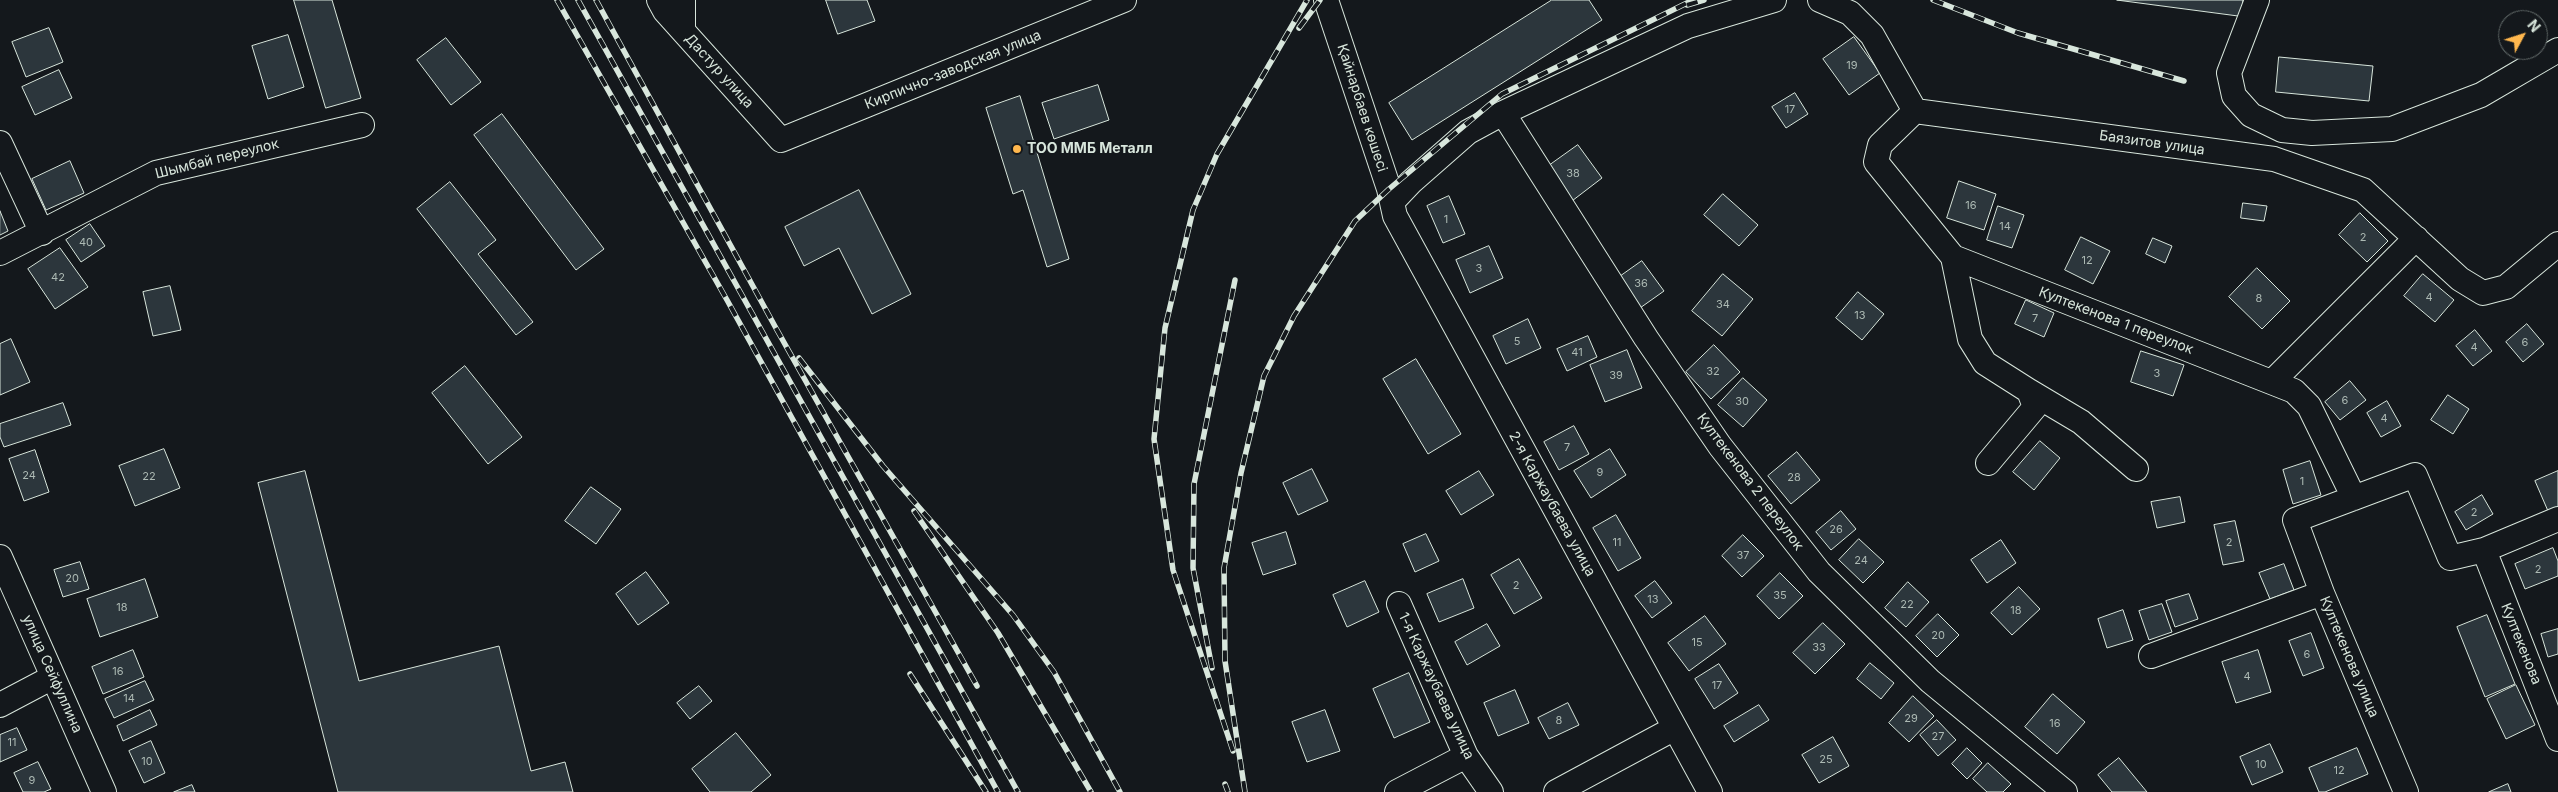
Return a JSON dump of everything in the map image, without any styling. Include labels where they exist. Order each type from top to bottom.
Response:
[{"type":"street","name":"Дастур улица","points":[[659,0],[665,11],[781,140]]},
{"type":"street","points":[[683,0],[683,31]]},
{"type":"street","name":"Кирпично-заводская улица","points":[[781,140],[1124,0]]},
{"type":"street","name":"Қайнарбаев көшесі","points":[[1326,0],[1394,209]]},
{"type":"street","points":[[1394,209],[1411,182],[1468,132],[1503,113],[1688,26],[1774,0]]},
{"type":"street","points":[[1820,0],[1850,13],[1872,35],[1915,111]]},
{"type":"street","points":[[2257,0],[2229,73],[2234,96],[2251,115],[2282,130],[2312,133],[2392,129],[2481,95],[2558,50]]},
{"type":"street","name":"Култекенова 1 переулок","points":[[1915,111],[1880,145],[1876,162],[1952,256],[2273,381],[2294,391],[2309,406],[2354,498]]},
{"type":"street","name":"Баязитов улица","points":[[1915,111],[2274,159],[2363,190],[2460,279],[2483,293],[2506,287],[2558,244]]},
{"type":"street","name":"Култекенова 2 переулок","points":[[1503,113],[1646,338],[1715,438],[1819,572],[1930,681],[2065,792]]},
{"type":"street","name":"Шымбай переулок","points":[[0,253],[156,173],[362,125]]},
{"type":"street","points":[[0,143],[42,233]]},
{"type":"street","name":"2-я Каржаубаева улица","points":[[1394,209],[1710,792]]},
{"type":"street","points":[[2273,381],[2416,238]]},
{"type":"street","points":[[1952,256],[1970,339],[1985,363],[2029,392],[2081,422],[2136,469]]},
{"type":"street","points":[[1988,463],[2035,407],[2029,392]]},
{"type":"street","points":[[2354,498],[2415,475],[2450,558],[2484,550],[2558,519]]},
{"type":"street","name":"Култекенова улица","points":[[2354,498],[2295,520],[2322,593],[2406,792]]},
{"type":"street","name":"Култекенова","points":[[2484,550],[2558,739]]},
{"type":"street","name":"улица Сейфуллина","points":[[0,557],[104,792]]},
{"type":"street","points":[[2151,656],[2322,593]]},
{"type":"street","name":"1-я Каржаубаева улица","points":[[1399,604],[1466,756],[1488,791]]},
{"type":"street","points":[[0,705],[53,677]]},
{"type":"street","points":[[1556,792],[1674,728]]},
{"type":"street","points":[[1397,792],[1466,756]]},
{"type":"building","points":[[294,0],[332,0],[361,98],[326,108]]},
{"type":"building","points":[[826,0],[867,0],[875,21],[838,34]]},
{"type":"building","points":[[1552,0],[1589,0],[1602,20],[1412,140],[1389,103]]},
{"type":"building","points":[[2117,0],[2243,0],[2241,16]]},
{"type":"building","points":[[49,28],[63,62],[26,77],[12,42]]},
{"type":"building","points":[[288,35],[304,87],[268,99],[252,46]]},
{"type":"building","points":[[1854,37],[1880,73],[1849,95],[1823,59]]},
{"type":"building","points":[[446,38],[481,82],[451,105],[417,60]]},
{"type":"building","points":[[2279,57],[2373,66],[2369,101],[2276,92]]},
{"type":"building","points":[[59,70],[72,98],[35,115],[22,87]]},
{"type":"building","points":[[1098,85],[1109,120],[1054,139],[1042,103]]},
{"type":"building","points":[[1795,93],[1808,114],[1786,128],[1772,107]]},
{"type":"building","name":"ТОО ММБ Металл","points":[[1020,96],[1069,259],[1047,267],[1023,190],[1013,194],[986,108]]},
{"type":"building","points":[[502,114],[604,249],[576,270],[474,135]]},
{"type":"building","points":[[1578,145],[1602,178],[1568,204],[1543,170]]},
{"type":"building","points":[[70,161],[84,193],[46,210],[32,179]]},
{"type":"building","points":[[1959,181],[1996,194],[1984,230],[1947,218]]},
{"type":"building","points":[[450,182],[496,240],[478,254],[533,322],[516,335],[417,209]]},
{"type":"building","points":[[859,190],[911,294],[872,314],[839,248],[804,266],[785,227]]},
{"type":"building","points":[[1723,194],[1758,225],[1739,246],[1704,215]]},
{"type":"building","points":[[1449,196],[1465,234],[1443,243],[1427,206]]},
{"type":"building","points":[[2243,203],[2267,206],[2264,221],[2241,218]]},
{"type":"building","points":[[1998,206],[2024,215],[2012,248],[1987,240]]},
{"type":"building","points":[[0,211],[8,231],[0,235]]},
{"type":"building","points":[[2360,213],[2388,241],[2367,262],[2339,235]]},
{"type":"building","points":[[90,224],[105,246],[81,262],[66,240]]},
{"type":"building","points":[[2081,237],[2110,251],[2093,284],[2065,270]]},
{"type":"building","points":[[2153,238],[2172,246],[2165,263],[2146,254]]},
{"type":"building","points":[[1489,246],[1503,278],[1470,293],[1456,260]]},
{"type":"building","points":[[60,248],[88,287],[55,309],[28,269]]},
{"type":"building","points":[[1642,261],[1664,291],[1640,308],[1618,278]]},
{"type":"building","points":[[2257,268],[2290,301],[2262,329],[2229,297]]},
{"type":"building","points":[[1723,274],[1753,299],[1722,336],[1692,311]]},
{"type":"building","points":[[2423,274],[2454,300],[2435,322],[2404,296]]},
{"type":"building","points":[[170,286],[181,330],[153,336],[143,292]]},
{"type":"building","points":[[1858,292],[1884,314],[1862,340],[1836,318]]},
{"type":"building","points":[[2026,300],[2054,313],[2044,337],[2015,324]]},
{"type":"building","points":[[1528,319],[1541,348],[1506,364],[1493,336]]},
{"type":"building","points":[[2527,324],[2544,344],[2523,362],[2506,342]]},
{"type":"building","points":[[2475,330],[2492,351],[2473,366],[2456,346]]},
{"type":"building","points":[[1588,336],[1597,357],[1567,371],[1557,349]]},
{"type":"building","points":[[11,339],[30,382],[0,395],[0,344]]},
{"type":"building","points":[[1714,345],[1740,372],[1711,399],[1686,372]]},
{"type":"building","points":[[1627,350],[1642,388],[1605,402],[1590,365]]},
{"type":"building","points":[[2141,351],[2184,365],[2173,396],[2131,382]]},
{"type":"building","points":[[1416,359],[1461,434],[1428,454],[1383,379]]},
{"type":"building","points":[[465,366],[522,437],[488,464],[432,393]]},
{"type":"building","points":[[1743,378],[1767,400],[1743,427],[1718,405]]},
{"type":"building","points":[[2350,381],[2366,400],[2340,420],[2325,402]]},
{"type":"building","points":[[2448,395],[2469,409],[2453,434],[2431,420]]},
{"type":"building","points":[[2387,401],[2401,426],[2381,437],[2367,413]]},
{"type":"building","points":[[63,403],[71,425],[4,447],[0,437],[0,424]]},
{"type":"building","points":[[1574,426],[1589,454],[1559,470],[1544,442]]},
{"type":"building","points":[[2040,441],[2060,458],[2034,490],[2013,472]]},
{"type":"building","points":[[164,449],[180,488],[135,506],[119,466]]},
{"type":"building","points":[[1610,449],[1626,475],[1591,498],[1574,471]]},
{"type":"building","points":[[35,450],[49,492],[24,501],[9,459]]},
{"type":"building","points":[[1797,452],[1820,480],[1791,504],[1768,476]]},
{"type":"building","points":[[2310,461],[2321,495],[2293,504],[2283,470]]},
{"type":"building","points":[[1312,469],[1328,501],[1298,515],[1283,483]]},
{"type":"building","points":[[305,471],[359,681],[499,646],[531,771],[565,762],[573,792],[338,792],[258,483]]},
{"type":"building","points":[[1479,471],[1494,495],[1461,515],[1446,491]]},
{"type":"building","points":[[2558,471],[2558,507],[2548,511],[2535,481]]},
{"type":"building","points":[[591,487],[621,509],[596,544],[565,521]]},
{"type":"building","points":[[2482,495],[2493,514],[2466,530],[2455,512]]},
{"type":"building","points":[[2180,497],[2185,522],[2157,528],[2151,502]]},
{"type":"building","points":[[1841,511],[1856,529],[1831,550],[1816,532]]},
{"type":"building","points":[[1616,515],[1641,558],[1618,571],[1593,528]]},
{"type":"building","points":[[2235,521],[2244,561],[2223,565],[2214,525]]},
{"type":"building","points":[[1286,532],[1296,564],[1263,575],[1252,543]]},
{"type":"building","points":[[1426,534],[1439,561],[1415,572],[1403,544]]},
{"type":"building","points":[[1743,535],[1764,556],[1742,577],[1722,556]]},
{"type":"building","points":[[1859,539],[1884,562],[1863,583],[1839,560]]},
{"type":"building","points":[[2001,540],[2016,563],[1987,583],[1971,560]]},
{"type":"building","points":[[2553,548],[2558,561],[2558,576],[2525,589],[2515,564]]},
{"type":"building","points":[[1519,559],[1542,598],[1514,614],[1491,575]]},
{"type":"building","points":[[80,562],[89,589],[63,597],[54,570]]},
{"type":"building","points":[[2284,564],[2294,590],[2270,599],[2259,573]]},
{"type":"building","points":[[646,572],[669,603],[638,625],[616,594]]},
{"type":"building","points":[[1780,573],[1803,596],[1779,619],[1757,596]]},
{"type":"building","points":[[145,579],[158,617],[100,637],[87,599]]},
{"type":"building","points":[[1463,579],[1474,608],[1439,622],[1427,594]]},
{"type":"building","points":[[1365,581],[1379,612],[1347,627],[1333,595]]},
{"type":"building","points":[[1655,581],[1672,603],[1652,618],[1635,596]]},
{"type":"building","points":[[1908,582],[1929,602],[1906,627],[1885,608]]},
{"type":"building","points":[[2019,587],[2040,609],[2012,635],[1991,613]]},
{"type":"building","points":[[2189,594],[2198,619],[2175,627],[2166,601]]},
{"type":"building","points":[[2162,604],[2172,632],[2149,640],[2139,611]]},
{"type":"building","points":[[2123,610],[2133,640],[2107,648],[2098,619]]},
{"type":"building","points":[[1938,614],[1959,635],[1937,657],[1916,636]]},
{"type":"building","points":[[2487,615],[2515,684],[2485,697],[2457,627]]},
{"type":"building","points":[[1705,616],[1726,644],[1689,671],[1668,643]]},
{"type":"building","points":[[1823,623],[1845,644],[1815,674],[1793,653]]},
{"type":"building","points":[[1487,624],[1500,646],[1467,665],[1455,642]]},
{"type":"building","points":[[2558,629],[2558,654],[2548,657],[2541,634]]},
{"type":"building","points":[[2311,633],[2324,668],[2303,676],[2289,641]]},
{"type":"building","points":[[133,650],[144,677],[103,694],[92,667]]},
{"type":"building","points":[[2258,650],[2271,692],[2236,703],[2222,662]]},
{"type":"building","points":[[1870,663],[1894,683],[1881,699],[1857,679]]},
{"type":"building","points":[[1719,664],[1738,693],[1714,709],[1695,679]]},
{"type":"building","points":[[1409,673],[1430,722],[1394,738],[1373,689]]},
{"type":"building","points":[[145,681],[154,700],[114,718],[105,699]]},
{"type":"building","points":[[2516,685],[2535,725],[2506,739],[2487,699]]},
{"type":"building","points":[[699,686],[712,701],[690,719],[677,703]]},
{"type":"building","points":[[1515,690],[1529,723],[1498,736],[1484,703]]},
{"type":"building","points":[[2053,694],[2085,722],[2057,754],[2025,727]]},
{"type":"building","points":[[1913,696],[1934,716],[1909,742],[1889,723]]},
{"type":"building","points":[[1568,703],[1579,725],[1549,739],[1538,718]]},
{"type":"building","points":[[1759,705],[1769,720],[1734,742],[1724,726]]},
{"type":"building","points":[[150,710],[157,725],[123,741],[117,726]]},
{"type":"building","points":[[1325,710],[1340,751],[1307,762],[1292,722]]},
{"type":"building","points":[[1937,720],[1956,740],[1938,756],[1920,735]]},
{"type":"building","points":[[17,728],[27,750],[0,762],[0,735]]},
{"type":"building","points":[[736,733],[771,775],[751,792],[710,792],[692,769]]},
{"type":"building","points":[[1833,737],[1849,766],[1819,783],[1802,755]]},
{"type":"building","points":[[151,741],[165,773],[144,783],[129,751]]},
{"type":"building","points":[[2270,744],[2283,772],[2252,785],[2240,757]]},
{"type":"building","points":[[1967,748],[1982,763],[1967,779],[1952,764]]},
{"type":"building","points":[[2357,748],[2368,774],[2325,792],[2319,792],[2309,768]]},
{"type":"building","points":[[2119,758],[2147,792],[2112,792],[2098,775]]},
{"type":"building","points":[[38,762],[51,789],[44,792],[23,792],[14,773]]},
{"type":"building","points":[[1988,763],[2011,784],[2003,792],[1987,792],[1973,779]]},
{"type":"building","points":[[2508,784],[2511,792],[2489,792]]},
{"type":"building","points":[[192,785],[195,792],[174,792]]},
{"type":"railway","points":[[557,0],[727,300],[998,792]]},
{"type":"railway","points":[[578,0],[1018,792]]},
{"type":"railway","points":[[596,0],[777,330],[977,686]]},
{"type":"railway","points":[[1233,751],[1173,570],[1154,439],[1165,328],[1193,210],[1217,154],[1307,0]]},
{"type":"railway","points":[[1299,28],[1320,0]]},
{"type":"railway","points":[[1245,792],[1225,661],[1224,568],[1241,473],[1264,376],[1294,316],[1355,221],[1389,189],[1502,94],[1693,0]]},
{"type":"railway","points":[[1687,5],[1704,0]]},
{"type":"railway","points":[[1933,0],[2018,33],[2184,81]]},
{"type":"railway","points":[[1212,668],[1193,568],[1194,484],[1235,280]]},
{"type":"railway","points":[[799,358],[883,466],[1013,615],[1054,672],[1120,792]]},
{"type":"railway","points":[[914,511],[998,633],[1091,792]]},
{"type":"railway","points":[[910,674],[986,792]]},
{"type":"railway","points":[[1225,784],[1228,792]]},
{"type":"place","name":"ТОО ММБ Металл","points":[[1017,149]]}]
